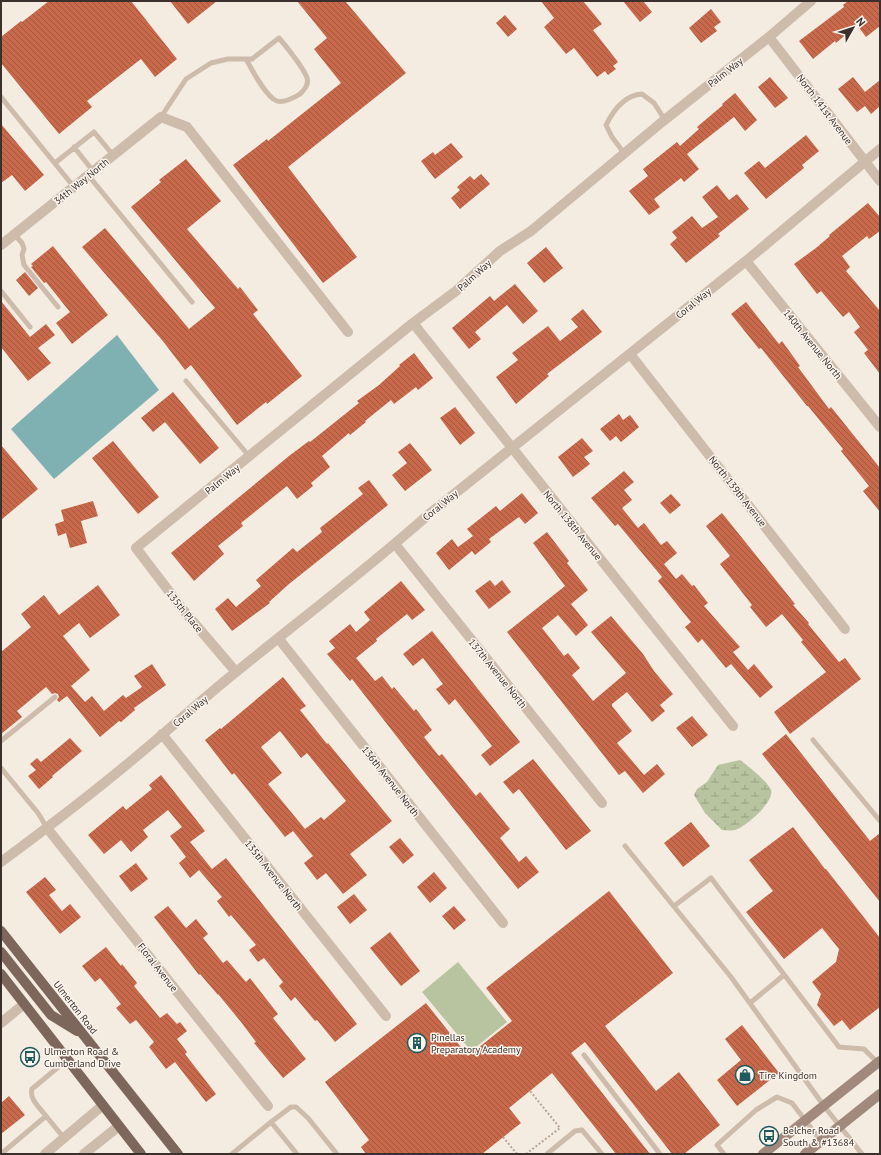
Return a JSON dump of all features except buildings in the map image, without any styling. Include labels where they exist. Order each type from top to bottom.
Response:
[{"type":"main road","name":"Ulmerton Road","points":[[1,931],[178,1154]]},
{"type":"main road","points":[[1,952],[51,1015],[84,1036]]},
{"type":"main road","points":[[1,974],[141,1154]]},
{"type":"main road","points":[[763,1154],[879,1062]]},
{"type":"main road","points":[[805,1154],[880,1094]]},
{"type":"street","name":"Palm Way","points":[[136,548],[413,323],[456,291],[500,251],[531,231],[811,1]]},
{"type":"street","name":"North 141st Avenue","points":[[769,37],[880,181]]},
{"type":"street","name":"34th Way North","points":[[1,245],[161,116]]},
{"type":"street","points":[[161,116],[187,128],[348,332]]},
{"type":"street","name":"Coral Way","points":[[1,862],[47,828],[138,755],[236,672],[279,639],[428,515],[630,354],[880,149]]},
{"type":"street","name":"140th Avenue North","points":[[746,260],[880,427]]},
{"type":"street","name":"North 138th Avenue","points":[[413,323],[733,726]]},
{"type":"street","name":"North 139th Avenue","points":[[630,354],[845,629]]},
{"type":"street","name":"137th Avenue North","points":[[395,544],[602,803]]},
{"type":"street","name":"135th Place","points":[[136,548],[184,611],[236,672]]},
{"type":"street","name":"136th Avenue North","points":[[279,639],[503,923]]},
{"type":"street","name":"135th Avenue North","points":[[162,734],[386,1016]]},
{"type":"street","name":"Floral Avenue","points":[[47,828],[268,1106]]},
{"type":"street","points":[[1,1024],[24,1004]]},
{"type":"street","points":[[45,1154],[103,1105]]},
{"type":"street","points":[[84,1154],[119,1126]]},
{"type":"lane","points":[[161,116],[186,79],[211,63],[228,59],[246,59],[252,59],[279,38],[299,64],[308,79],[306,87],[299,94],[287,100],[277,101],[269,96],[246,59]]},
{"type":"lane","points":[[624,154],[612,138],[606,125],[613,112],[623,103],[634,94],[642,94],[654,103],[665,120]]},
{"type":"lane","points":[[1,97],[74,187]]},
{"type":"lane","points":[[55,163],[94,132],[113,155]]},
{"type":"lane","points":[[74,147],[91,173],[192,302]]},
{"type":"lane","points":[[14,234],[22,243],[24,249],[22,256],[24,265],[58,306]]},
{"type":"lane","points":[[1,292],[30,327]]},
{"type":"lane","points":[[186,381],[249,456]]},
{"type":"lane","points":[[1,741],[55,697]]},
{"type":"lane","points":[[813,740],[880,821]]},
{"type":"lane","points":[[1,768],[38,813],[47,828]]},
{"type":"lane","points":[[625,846],[732,977],[824,1106],[862,1154]]},
{"type":"lane","points":[[674,906],[711,878],[839,1047],[864,1049],[879,1062]]},
{"type":"lane","points":[[750,1003],[784,975]]},
{"type":"lane","points":[[584,1055],[660,1154]]},
{"type":"lane","points":[[64,1138],[32,1098],[31,1093],[32,1089],[68,1059]]},
{"type":"lane","points":[[724,1154],[717,1145],[756,1110],[777,1097],[792,1103],[822,1141]]},
{"type":"lane","points":[[234,1153],[271,1122],[291,1107],[296,1106],[308,1118],[337,1154]]},
{"type":"lane","points":[[1,1154],[46,1116]]},
{"type":"lane","points":[[271,1122],[297,1154]]},
{"type":"lane","points":[[547,1154],[576,1131],[582,1130],[602,1154]]},
{"type":"path","points":[[526,1154],[560,1128],[530,1091]]},
{"type":"path","points":[[503,1137],[517,1154]]},
{"type":"green space","points":[[740,760],[766,782],[771,790],[771,795],[764,807],[740,828],[735,830],[722,830],[705,813],[694,795],[697,789],[707,782],[718,765]]},
{"type":"green space","points":[[458,962],[507,1022],[471,1051],[422,992]]},
{"type":"water","points":[[117,335],[159,390],[54,479],[11,429]]},
{"type":"place","name":"Pinellas Preparatory Academy","points":[[417,1043]]},
{"type":"place","name":"Ulmerton Road & Cumberland Drive","points":[[30,1057]]},
{"type":"place","name":"Tire Kingdom","points":[[745,1075]]},
{"type":"place","name":"Belcher Road South & #13684","points":[[769,1136]]}]
